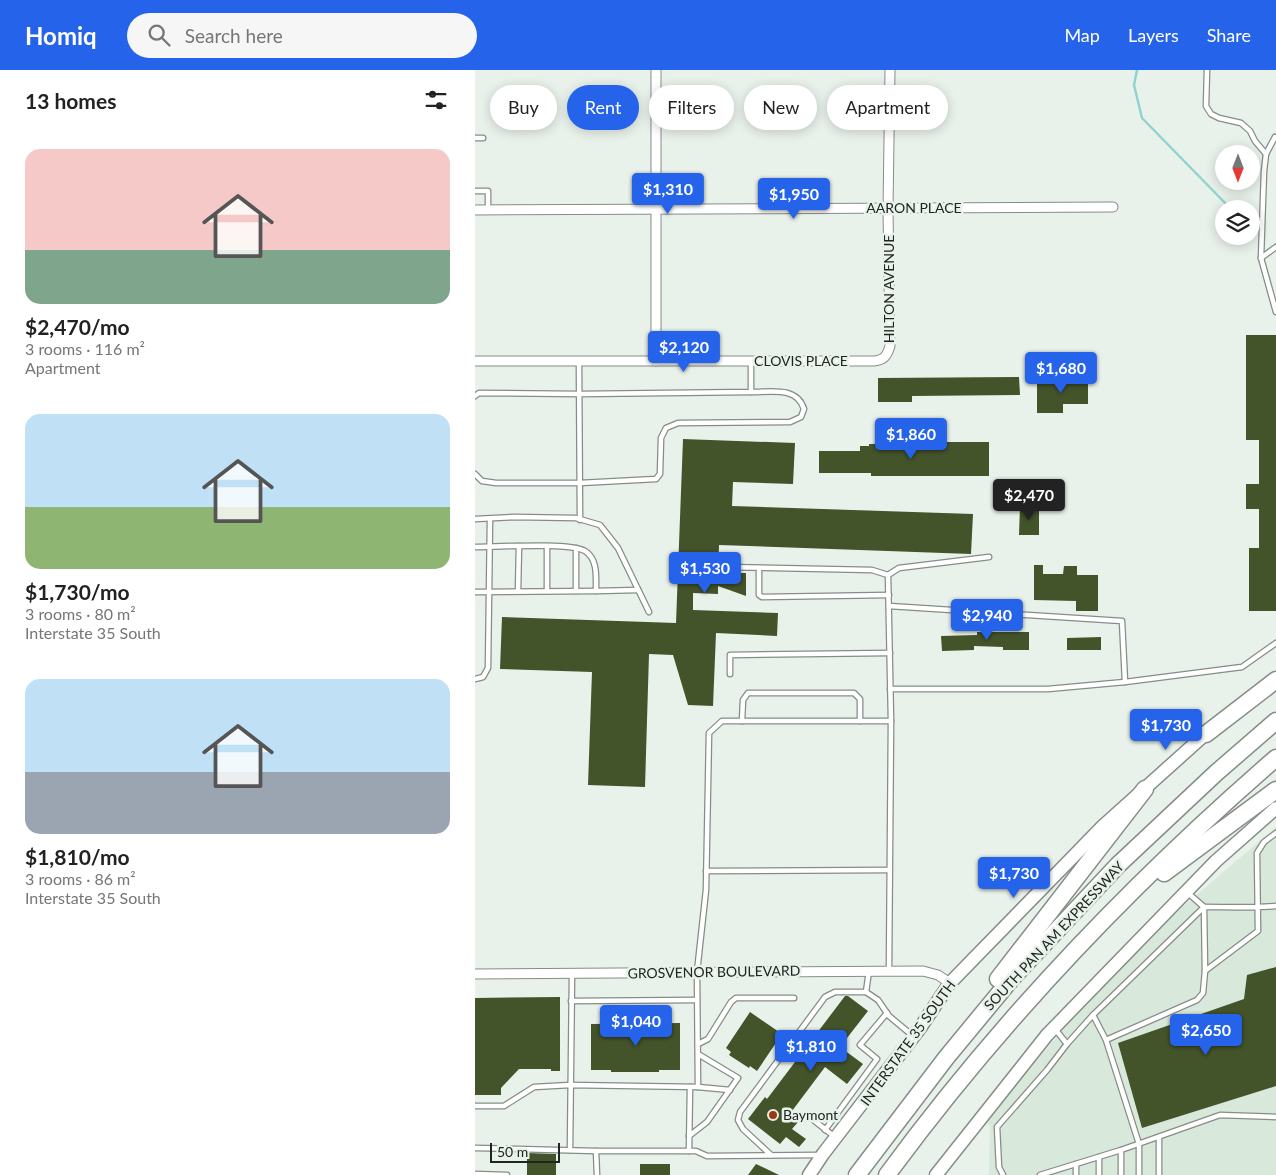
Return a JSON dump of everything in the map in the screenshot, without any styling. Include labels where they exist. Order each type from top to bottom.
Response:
[{"type":"highway","points":[[1205,734],[1276,680]]},
{"type":"highway","name":"SOUTH PAN AM EXPRESSWAY","points":[[857,1175],[893,1125],[1012,978],[1118,865],[1216,773],[1276,721]]},
{"type":"highway","name":"SOUTH PAN AM EXPRESSWAY","points":[[887,1175],[921,1130],[1027,1002],[1110,913],[1162,862],[1276,758]]},
{"type":"highway","points":[[893,1125],[930,1065],[1145,789]]},
{"type":"highway","points":[[1110,913],[1276,790]]},
{"type":"main road","name":"INTERSTATE 35 SOUTH","points":[[809,1175],[823,1154],[914,1037],[951,983],[1103,826],[1276,670]]},
{"type":"main road","points":[[936,1175],[1040,1043],[1216,861],[1276,808]]},
{"type":"street","points":[[656,70],[656,361]]},
{"type":"street","name":"HILTON AVENUE","points":[[886,357],[890,346],[888,209],[890,70]]},
{"type":"street","name":"AARON PLACE","points":[[475,210],[1113,207]]},
{"type":"street","name":"CLOVIS PLACE","points":[[475,361],[874,361],[886,357]]},
{"type":"street","name":"GROSVENOR BOULEVARD","points":[[475,974],[923,971],[938,975],[951,983]]},
{"type":"lane","points":[[1207,70],[1207,106],[1211,114],[1219,118],[1241,123],[1250,131],[1255,141],[1266,154]]},
{"type":"lane","points":[[1276,136],[1266,154],[1263,171],[1261,258],[1276,312]]},
{"type":"lane","points":[[475,138],[483,138]]},
{"type":"lane","points":[[475,191],[488,191],[488,210]]},
{"type":"lane","points":[[1261,258],[1276,247]]},
{"type":"lane","points":[[579,361],[580,520]]},
{"type":"lane","points":[[751,361],[751,392]]},
{"type":"lane","points":[[475,396],[479,392],[579,394],[787,392],[795,395],[802,402],[804,409],[801,417],[791,422],[678,423],[666,428],[661,438],[660,474],[656,479],[580,483],[496,483],[482,480],[475,474]]},
{"type":"lane","points":[[475,519],[514,517],[580,520],[600,526],[618,548],[649,612]]},
{"type":"lane","points":[[475,680],[483,677],[488,668],[490,518]]},
{"type":"lane","points":[[518,591],[519,546]]},
{"type":"lane","points":[[475,547],[547,546],[576,548],[586,551],[597,571],[596,591]]},
{"type":"lane","points":[[547,546],[547,591]]},
{"type":"lane","points":[[576,548],[576,591]]},
{"type":"lane","points":[[725,567],[872,570],[888,575],[899,568],[989,557]]},
{"type":"lane","points":[[759,568],[759,595],[762,597],[889,595]]},
{"type":"lane","points":[[888,575],[891,721],[889,971]]},
{"type":"lane","points":[[475,592],[638,590]]},
{"type":"lane","points":[[889,606],[1121,621],[1125,682]]},
{"type":"lane","points":[[890,689],[1048,689],[1125,682],[1242,667],[1276,643]]},
{"type":"lane","points":[[730,674],[730,655],[890,653]]},
{"type":"lane","points":[[742,721],[743,700],[748,693],[854,693],[860,699],[860,721]]},
{"type":"lane","points":[[698,1087],[697,972],[706,890],[709,733],[722,721],[891,721]]},
{"type":"lane","points":[[1205,971],[1258,930],[1257,853],[1265,842],[1276,833]]},
{"type":"lane","points":[[706,871],[889,870]]},
{"type":"lane","points":[[1186,891],[1204,907],[1276,906]]},
{"type":"lane","points":[[1106,1040],[1197,1000],[1203,993],[1205,971],[1204,907]]},
{"type":"lane","points":[[1003,1175],[999,1166],[997,1127],[1093,1015],[1204,907]]},
{"type":"lane","points":[[866,992],[869,971]]},
{"type":"lane","points":[[570,1150],[572,974]]},
{"type":"lane","points":[[771,1155],[743,1129],[738,1120],[740,1112],[825,997],[835,992],[866,992],[878,1000],[887,1013],[914,1037]]},
{"type":"lane","points":[[698,1044],[708,1038],[731,1002],[736,998],[794,998]]},
{"type":"lane","points":[[571,1001],[697,1000]]},
{"type":"lane","points":[[825,1130],[877,1059],[860,1045],[887,1013]]},
{"type":"lane","points":[[1093,1015],[1106,1040],[1139,1144],[1139,1175]]},
{"type":"lane","points":[[1054,1028],[1067,1044]]},
{"type":"lane","points":[[689,1136],[707,1122],[738,1078],[698,1054]]},
{"type":"lane","points":[[475,1106],[504,1106],[535,1087],[571,1084],[698,1087],[730,1090]]},
{"type":"lane","points":[[689,1151],[690,1087]]},
{"type":"lane","points":[[807,1115],[836,1138]]},
{"type":"lane","points":[[1040,1175],[1139,1144],[1220,1115],[1276,1116]]},
{"type":"lane","points":[[1159,1137],[1159,1175]]},
{"type":"lane","points":[[475,1148],[696,1151],[707,1156],[823,1154]]},
{"type":"lane","points":[[1121,1150],[1121,1175]]},
{"type":"lane","points":[[596,1151],[597,1175]]},
{"type":"lane","points":[[1099,1157],[1099,1175]]},
{"type":"lane","points":[[1076,1164],[1076,1175]]},
{"type":"lane","points":[[475,1174],[507,1175]]},
{"type":"shaded area","points":[[1276,827],[1276,1175],[989,1175],[990,1126],[985,1121],[1073,1018],[1145,939]]},
{"type":"building","points":[[1246,335],[1276,335],[1276,611],[1249,611],[1249,548],[1259,548],[1259,509],[1246,509],[1246,484],[1259,484],[1259,440],[1246,440]]},
{"type":"building","points":[[1019,377],[1020,395],[912,396],[912,402],[878,402],[878,378]]},
{"type":"building","points":[[1037,378],[1088,378],[1088,404],[1063,404],[1063,413],[1037,413]]},
{"type":"building","points":[[683,439],[795,443],[793,484],[733,482],[732,506],[973,514],[971,554],[719,545],[718,573],[746,573],[746,596],[718,586],[718,594],[693,593],[693,610],[778,613],[777,636],[716,633],[713,706],[688,705],[673,655],[649,654],[645,787],[588,785],[592,672],[500,669],[502,617],[676,623]]},
{"type":"building","points":[[989,442],[989,476],[871,476],[871,473],[819,473],[819,451],[860,451],[860,446],[869,446],[869,444]]},
{"type":"building","points":[[1020,507],[1039,507],[1039,535],[1019,535]]},
{"type":"building","points":[[1034,565],[1043,565],[1043,574],[1063,574],[1064,566],[1077,566],[1077,575],[1098,575],[1098,611],[1076,611],[1076,601],[1034,600]]},
{"type":"building","points":[[977,632],[1029,632],[1029,650],[1003,650],[1003,647],[974,646],[974,650],[942,651],[941,636],[977,635]]},
{"type":"building","points":[[1101,637],[1101,650],[1067,650],[1067,638]]},
{"type":"building","points":[[1276,967],[1276,1086],[1142,1128],[1118,1043],[1244,999],[1247,975]]},
{"type":"building","points":[[845,996],[848,996],[868,1011],[840,1047],[863,1064],[847,1084],[825,1067],[789,1115],[798,1122],[792,1129],[806,1139],[799,1147],[786,1137],[780,1144],[748,1119],[765,1097],[767,1099]]},
{"type":"building","points":[[560,997],[560,1071],[551,1071],[551,1069],[519,1069],[501,1088],[501,1095],[475,1095],[475,998]]},
{"type":"building","points":[[750,1012],[782,1034],[757,1071],[729,1055],[731,1052],[726,1048]]},
{"type":"building","points":[[680,1023],[680,1070],[611,1072],[611,1070],[591,1070],[591,1024]]},
{"type":"building","points":[[527,1153],[556,1154],[556,1175],[527,1175]]},
{"type":"building","points":[[640,1164],[670,1164],[670,1175],[640,1175]]},
{"type":"building","points":[[756,1164],[779,1175],[748,1175]]},
{"type":"waterway","points":[[1137,70],[1134,85],[1142,118],[1222,200]]},
{"type":"place","name":"Baymont","points":[[773,1115]]}]
